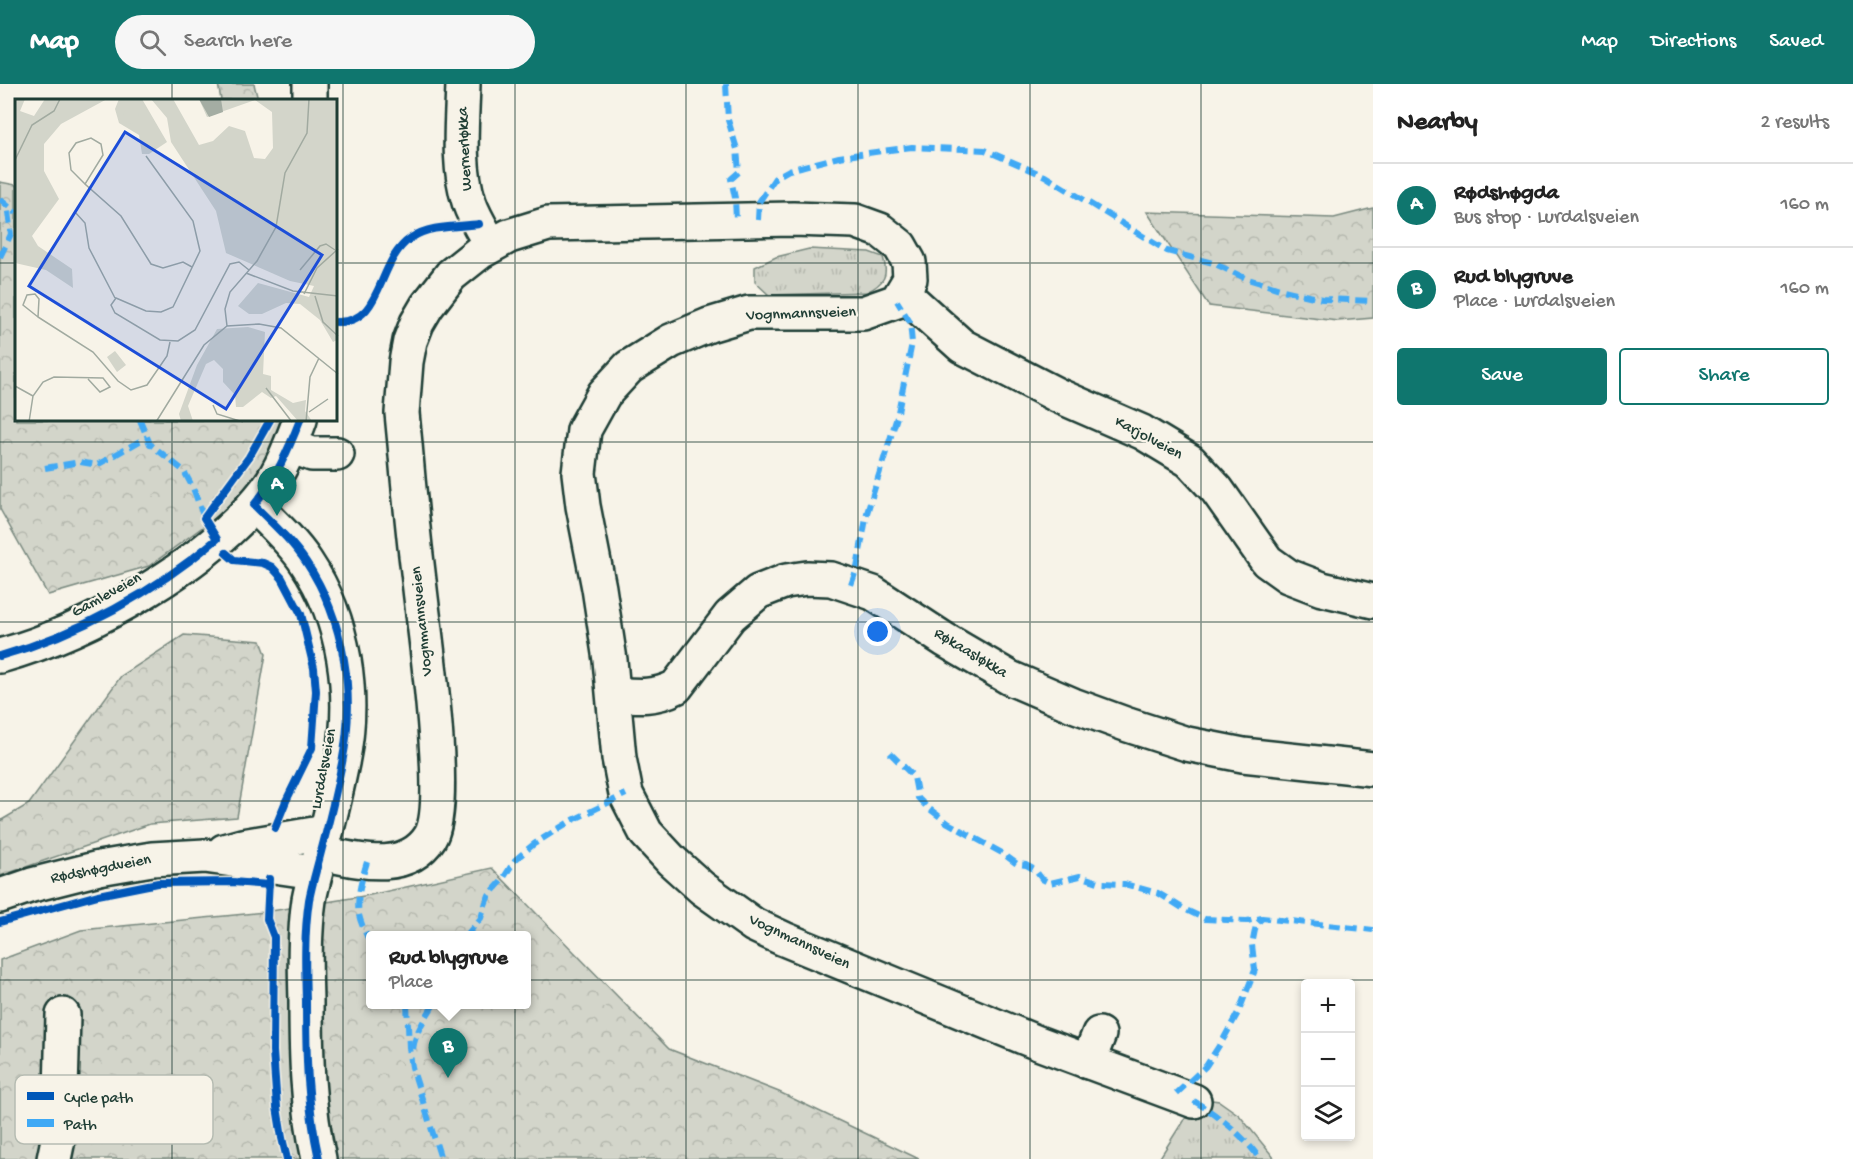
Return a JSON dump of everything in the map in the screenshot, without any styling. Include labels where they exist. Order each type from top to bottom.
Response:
[{"type":"street","name":"Wernerløkka","points":[[463,84],[462,138],[466,186],[469,202],[491,245]]},
{"type":"street","name":"Vognmannsveien","points":[[321,852],[367,862],[397,861],[419,849],[430,837],[434,826],[438,804],[434,732],[402,413],[403,384],[410,341],[417,323],[451,275],[491,245],[509,236],[548,224],[793,219],[855,221],[880,230],[900,246],[909,262],[910,279],[897,301],[863,313],[749,313],[709,325],[671,341],[629,367],[604,394],[584,430],[579,473],[615,694],[619,758],[626,794],[646,833],[672,861],[702,888],[754,925],[964,1014],[1094,1048],[1194,1101]]},
{"type":"street","name":"Karjolveien","points":[[903,293],[962,346],[1057,395],[1142,432],[1190,461],[1217,490],[1267,561],[1288,576],[1322,588],[1373,601]]},
{"type":"street","points":[[254,505],[276,476],[295,433],[312,454],[337,454]]},
{"type":"street","name":"Lurdalsveien","points":[[254,505],[306,561],[330,611],[344,658],[348,703],[347,734],[343,761],[309,899],[305,952],[308,1092],[319,1159]]},
{"type":"street","name":"Gamleveien","points":[[0,656],[59,637],[165,579],[228,531],[254,505]]},
{"type":"street","name":"Røkaasløkka","points":[[615,694],[651,696],[663,694],[676,687],[730,616],[758,592],[786,581],[807,578],[831,579],[873,593],[945,640],[1010,678],[1128,725],[1187,744],[1243,755],[1373,769]]},
{"type":"street","name":"Rødshøgdveien","points":[[0,896],[32,885],[99,868],[152,859],[321,852]]},
{"type":"street","points":[[61,1075],[63,1015]]},
{"type":"street","points":[[54,1159],[57,1144]]},
{"type":"green space","points":[[218,84],[254,84],[258,99],[221,99]]},
{"type":"green space","points":[[0,182],[15,185],[15,422],[293,422],[295,460],[149,566],[48,595],[0,509]]},
{"type":"green space","points":[[1373,208],[1373,318],[1338,321],[1209,306],[1147,212],[1334,218]]},
{"type":"green space","points":[[809,249],[869,252],[883,257],[884,278],[867,292],[769,295],[755,282],[755,267],[776,257]]},
{"type":"green space","points":[[184,635],[261,641],[266,654],[237,817],[150,824],[0,876],[0,821],[29,804],[121,676]]},
{"type":"green space","points":[[492,868],[669,1049],[779,1092],[919,1159],[0,1159],[0,960],[81,930],[265,912],[370,895]]},
{"type":"green space","points":[[1205,1099],[1219,1101],[1239,1115],[1275,1159],[1159,1159],[1183,1121]]},
{"type":"marked path","points":[[726,84],[728,120],[737,149],[739,172],[731,179],[736,220]]},
{"type":"marked path","points":[[758,220],[759,202],[775,178],[789,170],[839,157],[912,147],[985,150],[1045,176],[1167,251],[1213,263],[1245,278],[1283,290],[1322,299],[1373,301]]},
{"type":"marked path","points":[[0,199],[15,212]]},
{"type":"marked path","points":[[0,257],[11,234],[7,205]]},
{"type":"marked path","points":[[851,585],[857,568],[867,513],[897,417],[912,343],[910,322],[897,301]]},
{"type":"marked path","points":[[141,422],[150,444],[184,471],[204,518]]},
{"type":"marked path","points":[[45,468],[80,462],[97,465],[147,437]]},
{"type":"marked path","points":[[890,753],[914,777],[918,798],[927,807],[948,823],[1017,864],[1026,865],[1035,870],[1042,879],[1050,883],[1080,876],[1101,883],[1124,884],[1158,893],[1205,919],[1247,921],[1262,918],[1373,930]]},
{"type":"marked path","points":[[470,931],[481,918],[489,895],[501,882],[515,860],[534,844],[569,822],[626,794]]},
{"type":"marked path","points":[[366,933],[359,915],[358,902],[367,862]]},
{"type":"marked path","points":[[1176,1094],[1206,1066],[1239,1011],[1255,970],[1252,945],[1256,925],[1262,918]]},
{"type":"marked path","points":[[407,1009],[412,1067],[441,1159]]},
{"type":"marked path","points":[[413,1049],[418,1031],[431,1009]]},
{"type":"marked path","points":[[1194,1101],[1230,1127],[1260,1159]]},
{"type":"cycle path","points":[[338,322],[352,320],[363,313],[372,302],[391,261],[411,238],[444,227],[479,224]]},
{"type":"cycle path","points":[[0,656],[58,636],[114,609],[168,577],[217,539],[204,518],[249,457],[269,422]]},
{"type":"cycle path","points":[[299,422],[281,464],[254,505],[282,532],[306,562],[319,585],[338,633],[347,685],[348,711],[342,763],[310,894],[306,925],[308,1080],[319,1159]]},
{"type":"cycle path","points":[[226,553],[234,560],[263,563],[272,567],[282,578],[301,614],[314,668],[316,691],[312,748],[275,828]]},
{"type":"cycle path","points":[[269,879],[267,919],[274,937],[273,1051],[277,1107],[287,1159]]},
{"type":"cycle path","points":[[0,922],[98,895],[158,883],[233,882],[269,885]]},
{"type":"place","name":"Rødshøgda","points":[[277,516]]},
{"type":"place","name":"Rud blygruve","points":[[448,1078]]}]
